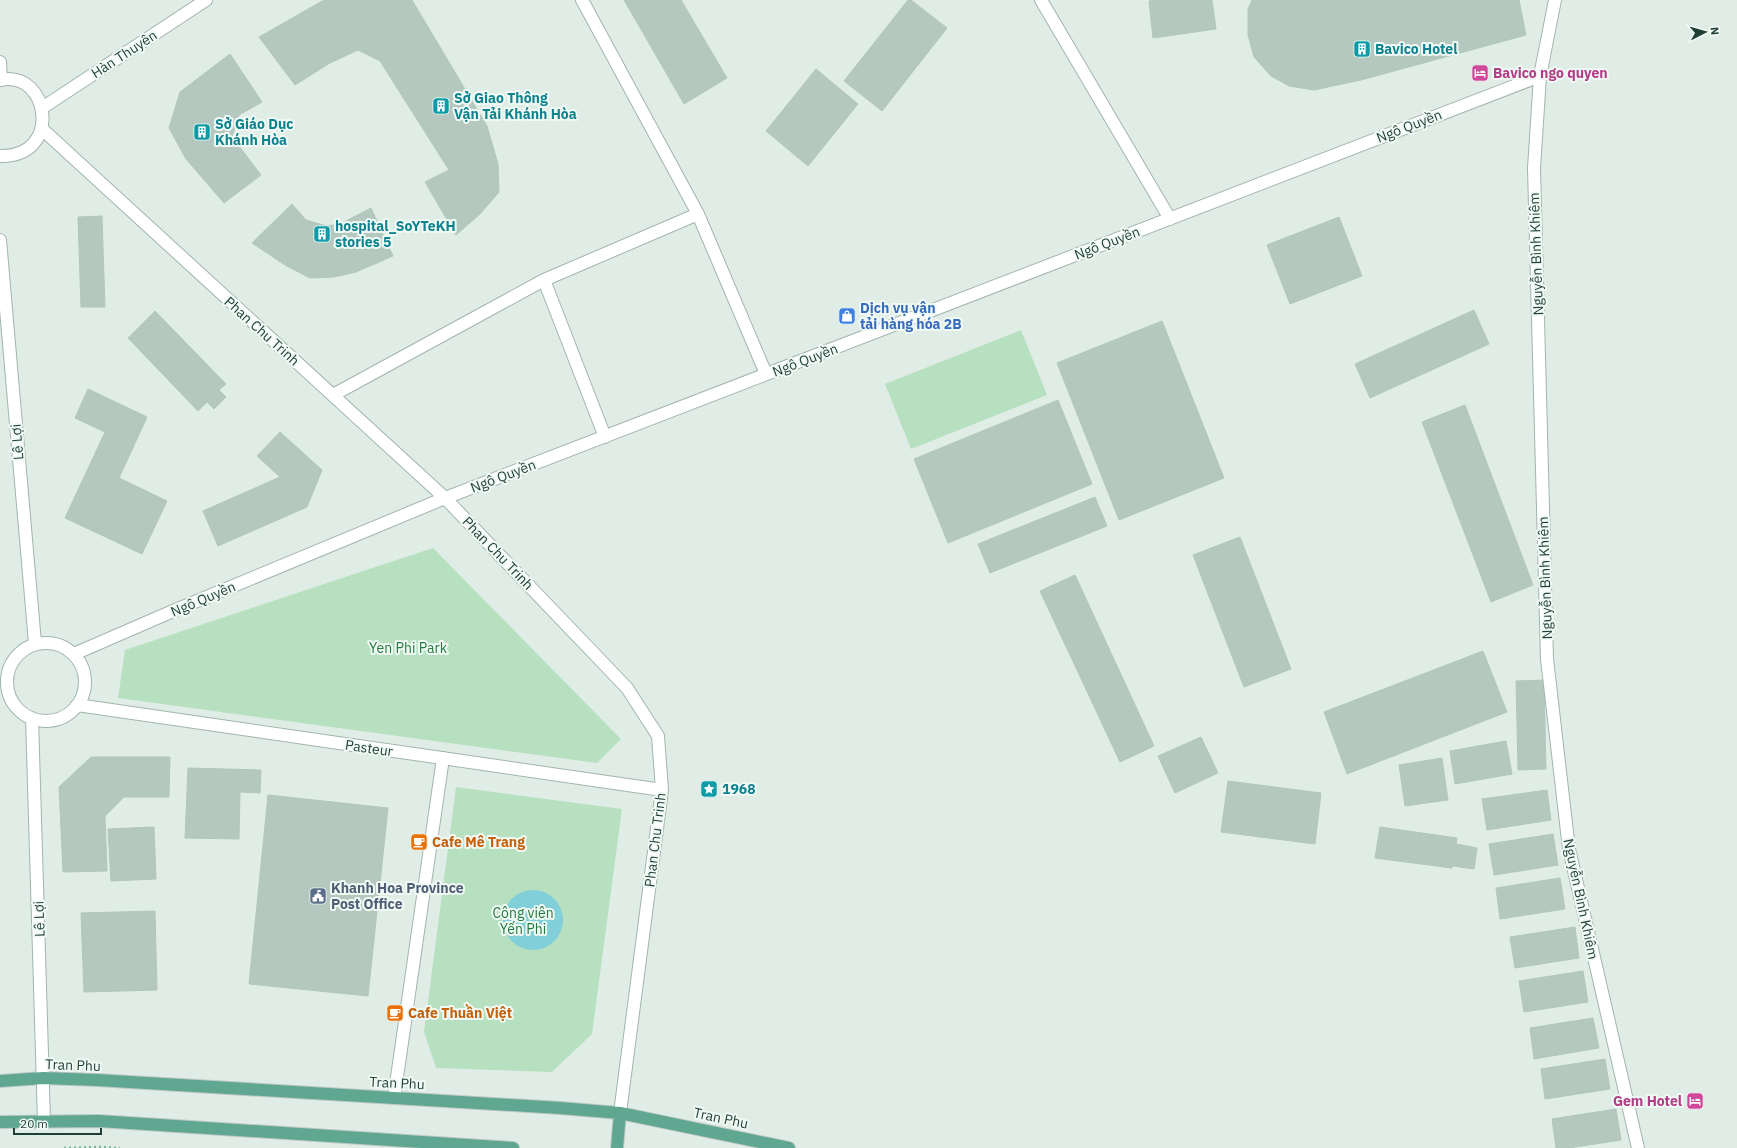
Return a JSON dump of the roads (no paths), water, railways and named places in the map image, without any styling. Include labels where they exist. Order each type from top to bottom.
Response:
[{"type":"main road","name":"Tran Phu","points":[[0,1081],[43,1078],[394,1098],[620,1113],[789,1148]]},
{"type":"main road","points":[[617,1148],[620,1113]]},
{"type":"main road","points":[[0,1122],[99,1121],[513,1148]]},
{"type":"street","points":[[582,0],[698,214],[766,374]]},
{"type":"street","points":[[1041,0],[1170,219]]},
{"type":"street","name":"Nguyễn Bình Khiêm","points":[[1555,0],[1540,76],[1534,168],[1548,659],[1569,849],[1638,1148]]},
{"type":"street","name":"Hàn Thuyên","points":[[42,108],[202,1]]},
{"type":"street","points":[[0,62],[1,80],[17,81],[29,87],[37,96],[42,108],[44,120],[42,129],[34,143],[25,151],[13,156],[0,156]]},
{"type":"street","name":"Ngô Quyền","points":[[74,654],[173,611],[446,498],[1540,76]]},
{"type":"street","name":"Phan Chu Trinh","points":[[42,129],[446,498],[627,688],[658,736],[662,790],[620,1113]]},
{"type":"street","points":[[333,395],[544,280],[698,214]]},
{"type":"street","name":"Lê Lợi","points":[[0,240],[35,643]]},
{"type":"street","points":[[544,280],[605,437]]},
{"type":"street","points":[[47,642],[60,644],[74,654],[84,673],[85,687],[81,699],[73,710],[63,717],[50,721],[32,718],[25,715],[15,707],[3,683],[14,658],[23,649],[35,643],[47,642]]},
{"type":"street","name":"Pasteur","points":[[77,705],[662,790]]},
{"type":"street","name":"Lê Lợi","points":[[32,718],[44,1121]]},
{"type":"street","points":[[394,1098],[443,758]]},
{"type":"water","points":[[527,890],[539,890],[550,895],[558,903],[563,914],[561,932],[550,945],[539,950],[527,950],[516,945],[508,937],[503,926],[503,914],[508,903],[516,895]]},
{"type":"place","name":"Bavico Hotel","points":[[1362,49]]},
{"type":"place","name":"Bavico ngo quyen","points":[[1480,73]]},
{"type":"place","name":"Sở Giao Thông Vận Tải Khánh Hòa","points":[[441,106]]},
{"type":"place","name":"Sở Giáo Dục Khánh Hòa","points":[[202,132]]},
{"type":"place","name":"hospital_SoYTeKH stories 5","points":[[322,234]]},
{"type":"place","name":"Dịch vụ vận tải hàng hóa 2B","points":[[847,316]]},
{"type":"place","name":"1968","points":[[709,789]]},
{"type":"place","name":"Cafe Mê Trang","points":[[419,842]]},
{"type":"place","name":"Khanh Hoa Province Post Office","points":[[318,896]]},
{"type":"place","name":"Cafe Thuần Việt","points":[[395,1013]]},
{"type":"place","name":"Gem Hotel","points":[[1695,1101]]},
{"type":"park label","name":"Yen Phi Park","points":[[408,648]]},
{"type":"park label","name":"Công viên Yến Phi","points":[[523,922]]}]
